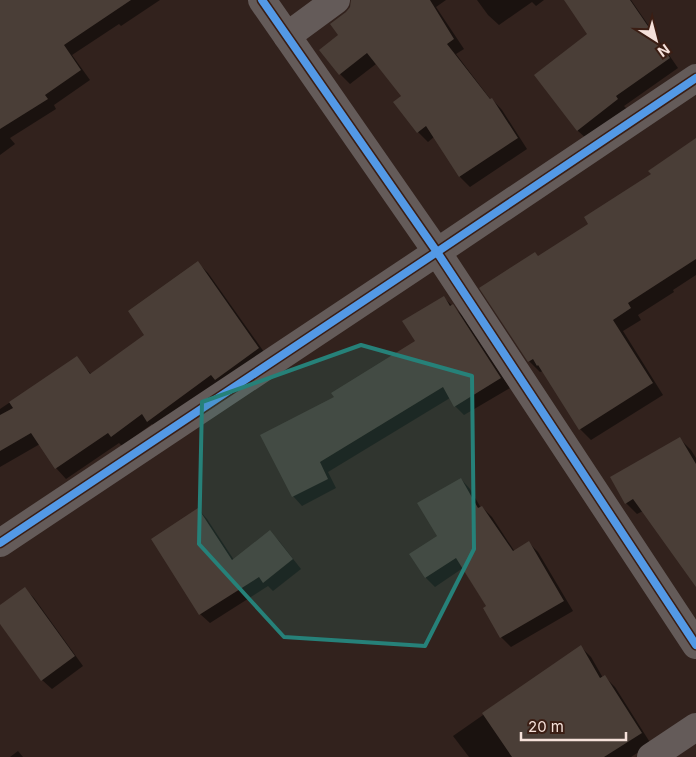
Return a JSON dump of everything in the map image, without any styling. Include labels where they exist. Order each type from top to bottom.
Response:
[{"type":"street","points":[[262,0],[437,252],[696,645]]},
{"type":"street","points":[[287,36],[336,0]]},
{"type":"street","points":[[0,543],[696,78]]},
{"type":"street","points":[[651,757],[696,727]]},
{"type":"highlighted area","points":[[361,345],[472,376],[474,549],[425,646],[284,637],[199,544],[202,402]]},
{"type":"building","points":[[0,0],[131,0],[64,45],[81,70],[45,95],[48,99],[0,129]]},
{"type":"building","points":[[351,0],[430,0],[454,39],[447,44],[490,99],[492,98],[518,138],[459,177],[426,126],[417,133],[393,102],[401,96],[367,53],[339,75],[319,50],[338,35],[330,24],[346,12],[350,7]]},
{"type":"building","points":[[564,0],[630,0],[670,58],[616,96],[618,99],[577,131],[534,75],[587,34]]},
{"type":"building","points":[[696,138],[696,259],[628,303],[631,308],[613,320],[653,383],[579,430],[538,365],[533,359],[528,362],[479,288],[535,252],[538,256],[588,224],[584,217],[651,174],[648,171]]},
{"type":"building","points":[[198,261],[259,348],[215,380],[211,375],[147,422],[142,414],[111,437],[108,433],[55,469],[31,433],[0,451],[0,415],[13,408],[9,402],[77,356],[90,374],[144,335],[128,311]]},
{"type":"building","points":[[444,296],[450,306],[453,304],[501,378],[454,407],[443,387],[320,462],[328,479],[292,497],[260,435],[334,397],[331,393],[415,341],[402,321]]},
{"type":"building","points":[[680,437],[696,464],[696,587],[633,499],[625,504],[610,477]]},
{"type":"building","points":[[461,478],[478,508],[482,506],[513,551],[529,541],[564,601],[500,638],[483,608],[486,606],[456,558],[425,578],[409,554],[437,536],[417,503]]},
{"type":"building","points":[[198,508],[232,560],[270,530],[293,559],[263,583],[259,577],[199,615],[151,539]]},
{"type":"building","points":[[25,587],[75,656],[41,681],[0,624],[0,605]]},
{"type":"building","points":[[581,645],[600,678],[605,675],[642,733],[604,757],[512,757],[482,713]]},
{"type":"cycle path","points":[[262,0],[437,252],[696,78]]},
{"type":"cycle path","points":[[0,543],[437,252],[696,645]]}]
